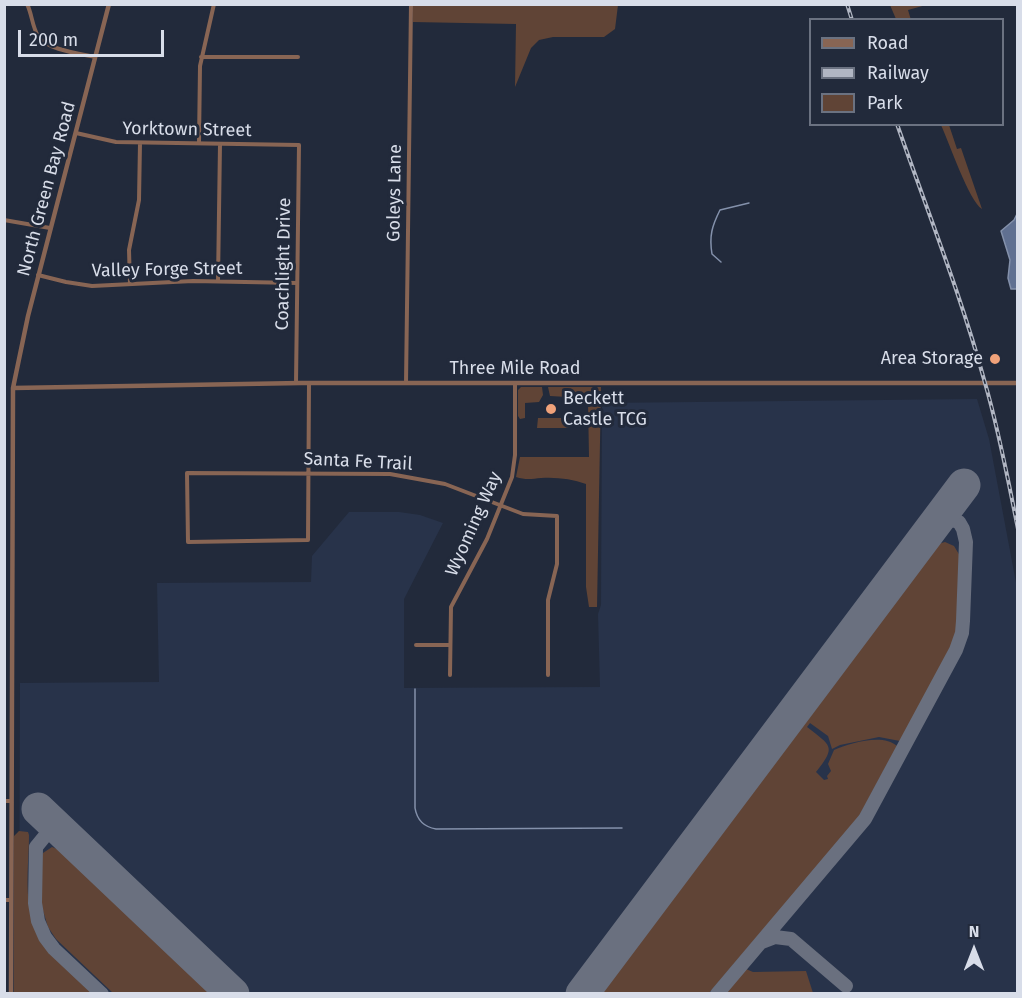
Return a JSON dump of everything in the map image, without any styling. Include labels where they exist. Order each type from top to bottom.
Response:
[{"type":"street","points":[[27,4],[41,41],[95,57]]},
{"type":"street","name":"North Green Bay Road","points":[[10,993],[8,801],[13,388],[19,350],[109,4]]},
{"type":"street","points":[[198,143],[201,57],[214,4]]},
{"type":"street","name":"Goleys Lane","points":[[406,383],[411,4]]},
{"type":"street","points":[[201,57],[298,57]]},
{"type":"street","name":"Yorktown Street","points":[[76,133],[105,141],[140,143],[299,145]]},
{"type":"street","points":[[130,284],[129,250],[139,200],[140,143]]},
{"type":"street","points":[[218,281],[220,144]]},
{"type":"street","name":"Coachlight Drive","points":[[296,383],[299,145]]},
{"type":"street","points":[[4,220],[50,228]]},
{"type":"street","name":"Valley Forge Street","points":[[38,275],[92,286],[218,281],[297,282]]},
{"type":"street","name":"Three Mile Road","points":[[13,388],[296,383],[1017,383]]},
{"type":"street","points":[[309,383],[309,472]]},
{"type":"street","name":"Wyoming Way","points":[[450,675],[451,607],[487,539],[509,488],[514,466],[515,383]]},
{"type":"street","name":"Santa Fe Trail","points":[[309,472],[308,540],[188,542],[187,473],[309,472],[372,472],[408,476],[445,484],[523,514],[557,516],[557,564],[548,600],[548,675]]},
{"type":"street","points":[[416,645],[450,645]]},
{"type":"shaded area","points":[[1017,214],[1017,289],[1011,289],[1008,278],[1010,260],[1001,231],[1014,220]]},
{"type":"shaded area","points":[[977,399],[989,439],[1017,588],[1017,993],[19,994],[20,683],[159,682],[157,583],[311,582],[312,556],[349,512],[399,512],[420,515],[443,523],[404,599],[404,688],[600,687],[598,614],[601,605],[602,403]]},
{"type":"green space","points":[[413,5],[618,5],[615,29],[604,37],[553,37],[539,40],[531,48],[515,87],[516,24],[413,22]]},
{"type":"green space","points":[[890,5],[926,5],[908,10],[910,18],[896,18]]},
{"type":"green space","points":[[941,126],[949,126],[957,149],[961,148],[982,209],[965,183]]},
{"type":"green space","points":[[521,387],[542,387],[543,395],[539,402],[525,403],[525,418],[520,419],[518,390]]},
{"type":"green space","points":[[548,387],[601,387],[597,607],[589,607],[586,587],[586,484],[559,478],[522,479],[516,477],[520,457],[589,457],[588,402],[585,398],[550,396]]},
{"type":"green space","points":[[538,418],[569,418],[569,428],[537,428]]},
{"type":"green space","points":[[945,542],[954,546],[960,556],[956,634],[900,741],[879,737],[840,745],[832,749],[828,736],[810,723],[807,727],[828,747],[827,757],[816,772],[824,780],[828,779],[827,776],[831,771],[828,764],[834,750],[866,740],[884,740],[897,746],[857,820],[709,993],[595,993],[931,546]]},
{"type":"green space","points":[[19,831],[28,832],[29,835],[28,899],[30,912],[39,935],[58,958],[97,993],[14,993],[14,836]]},
{"type":"green space","points":[[52,847],[72,855],[219,993],[113,993],[56,939],[48,927],[41,904],[40,860],[43,853]]},
{"type":"green space","points":[[746,969],[753,972],[806,971],[813,993],[725,993]]},
{"type":"waterway","points":[[721,262],[712,254],[711,248],[712,231],[717,216],[720,210],[749,203]]},
{"type":"waterway","points":[[415,689],[415,808],[417,816],[425,825],[436,829],[622,828]]},
{"type":"taxiway","points":[[717,994],[865,819],[956,650],[962,633],[966,542],[959,522],[940,517]]},
{"type":"taxiway","points":[[54,825],[36,847],[35,903],[38,921],[45,937],[54,949],[102,994]]},
{"type":"taxiway","points":[[762,942],[775,937],[791,939],[846,986]]},
{"type":"runway","points":[[582,994],[964,485]]},
{"type":"runway","points":[[38,809],[233,994]]},
{"type":"railway","points":[[847,4],[851,18]]},
{"type":"railway","points":[[898,126],[976,350],[995,419],[1018,529]]},
{"type":"place","name":"Area Storage","points":[[995,359]]},
{"type":"place","name":"Beckett Castle TCG","points":[[551,409]]}]
